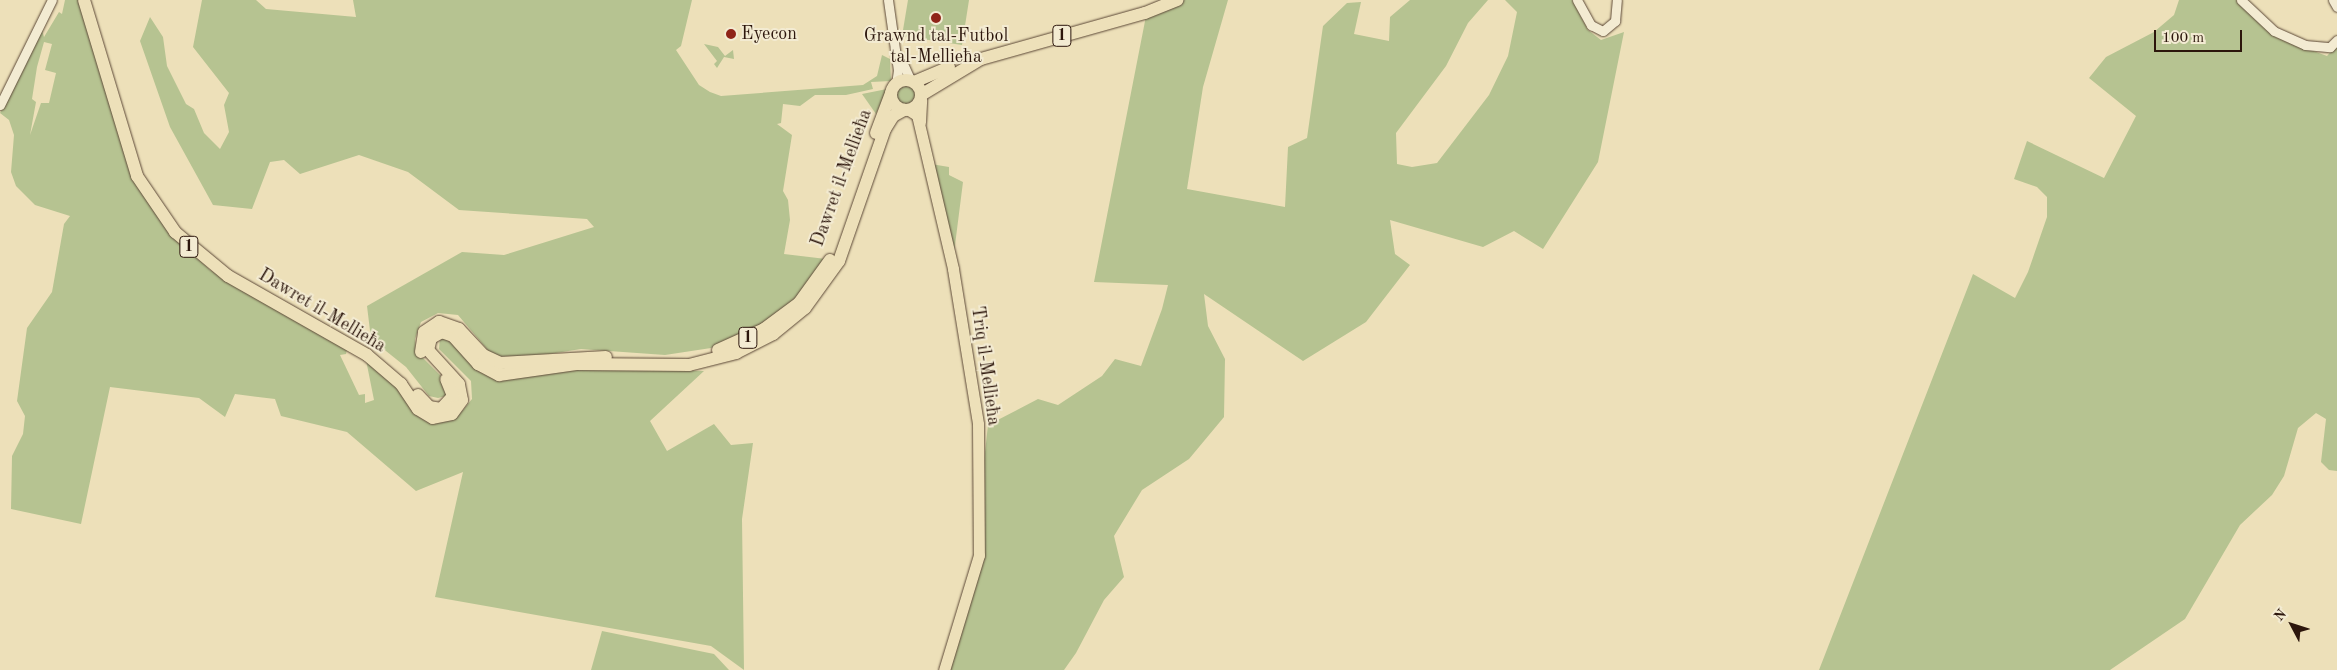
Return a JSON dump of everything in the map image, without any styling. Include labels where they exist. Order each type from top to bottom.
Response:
[{"type":"highway","name":"Dawret il-Mellieħa","points":[[84,0],[138,176],[175,232],[228,276],[367,355],[401,384],[418,408],[433,418],[452,414],[462,392],[455,378],[430,354],[428,343],[436,334],[453,336],[478,364],[499,375],[576,364],[689,365],[736,353],[774,334],[805,308],[839,261],[885,129],[893,116],[907,110]]},
{"type":"highway","name":"Dawret il-Mellieħa","points":[[92,0],[137,152],[148,179],[179,228],[209,257],[379,357],[426,404],[436,408],[447,406],[453,392],[423,357],[420,342],[424,332],[439,322],[459,329],[492,360],[509,365],[577,356],[686,357],[732,345],[771,324],[799,303],[833,256],[893,89]]},
{"type":"highway","name":"1","points":[[913,81],[979,52],[1160,0]]},
{"type":"highway","name":"1","points":[[921,98],[981,59],[1145,13],[1177,0]]},
{"type":"highway","points":[[913,81],[921,98],[907,110],[894,104],[893,89],[913,81]]},
{"type":"main road","name":"Triq il-Mellieħa","points":[[920,127],[921,98]]},
{"type":"main road","name":"Triq il-Mellieħa","points":[[907,110],[916,115],[920,127],[953,269],[978,424],[978,554],[944,670]]},
{"type":"street","points":[[0,105],[52,0]]},
{"type":"street","points":[[888,0],[892,39],[898,70],[893,89]]},
{"type":"street","points":[[1577,0],[1591,25],[1603,31],[1615,21],[1617,0]]},
{"type":"street","points":[[2241,0],[2274,31],[2305,45],[2330,47],[2337,40]]},
{"type":"street","points":[[2333,0],[2337,7]]},
{"type":"street","points":[[892,39],[913,81]]},
{"type":"green space","points":[[65,0],[83,0],[129,156],[174,236],[210,270],[348,345],[346,354],[340,355],[359,395],[365,394],[365,403],[374,400],[366,360],[452,418],[463,410],[472,399],[471,381],[439,349],[440,337],[535,372],[600,369],[704,371],[650,421],[667,451],[714,424],[731,445],[753,443],[742,519],[744,670],[711,646],[435,597],[463,472],[416,491],[347,432],[281,416],[275,399],[235,394],[225,417],[199,398],[110,387],[81,524],[11,509],[12,456],[23,434],[25,416],[17,401],[27,328],[52,292],[64,224],[70,216],[35,205],[16,186],[11,172],[14,135],[9,120],[0,113],[42,30],[44,37],[59,12],[62,14]],"holes":[[[44,42],[52,44],[45,70],[56,73],[49,103],[41,103],[30,135],[36,102],[32,99],[37,67]]]},
{"type":"green space","points":[[202,0],[256,0],[266,9],[356,17],[353,0],[692,0],[681,46],[676,50],[699,85],[710,92],[721,96],[863,85],[877,76],[882,55],[890,59],[891,81],[871,82],[873,89],[846,95],[815,95],[800,106],[783,104],[781,123],[777,124],[792,135],[783,191],[788,200],[790,220],[784,254],[826,259],[789,306],[754,330],[711,348],[665,355],[581,349],[512,360],[491,354],[458,315],[438,313],[421,322],[415,339],[416,351],[444,379],[446,396],[438,398],[429,396],[406,367],[371,339],[367,306],[462,252],[504,255],[594,227],[587,219],[459,210],[408,172],[359,155],[300,174],[284,160],[270,162],[252,209],[213,205],[170,127],[140,41],[150,17],[163,37],[167,66],[186,104],[194,109],[204,133],[220,149],[229,132],[224,105],[229,93],[193,47]]},
{"type":"green space","name":"Grawnd tal-Futbol tal-Mellieħa","points":[[908,0],[969,0],[962,45],[902,36]]},
{"type":"green space","points":[[1180,0],[1228,0],[1203,87],[1187,189],[1285,207],[1288,147],[1307,138],[1323,26],[1347,3],[1361,2],[1354,34],[1389,41],[1390,17],[1410,0],[1488,0],[1468,23],[1446,66],[1396,133],[1397,164],[1412,167],[1437,163],[1489,95],[1508,56],[1517,12],[1505,0],[1572,0],[1588,30],[1601,40],[1624,32],[1598,162],[1543,249],[1514,231],[1483,247],[1390,220],[1395,254],[1410,265],[1366,322],[1303,361],[1204,294],[1208,326],[1225,359],[1224,417],[1189,459],[1142,490],[1114,536],[1124,577],[1104,600],[1076,653],[1064,670],[949,670],[985,553],[984,461],[988,425],[1038,399],[1058,405],[1102,376],[1115,359],[1141,366],[1162,309],[1168,285],[1094,282],[1146,16]]},
{"type":"green space","points":[[2179,0],[2236,0],[2283,40],[2327,56],[2337,45],[2337,471],[2329,470],[2321,462],[2326,419],[2316,413],[2298,428],[2284,476],[2272,495],[2240,525],[2185,619],[2110,670],[1819,670],[1973,274],[2015,298],[2028,272],[2047,217],[2047,197],[2037,187],[2014,179],[2027,141],[2104,178],[2136,116],[2089,78],[2106,57],[2154,32],[2174,15]]},
{"type":"green space","points":[[704,44],[718,47],[725,56],[733,50],[734,59],[724,57],[717,68],[714,64],[717,61]]},
{"type":"green space","points":[[906,85],[914,88],[917,96],[914,104],[906,107],[898,104],[895,96],[898,88]]},
{"type":"green space","points":[[887,89],[876,114],[862,94]]},
{"type":"green space","points":[[931,164],[949,167],[949,175],[963,182],[954,253]]},
{"type":"green space","points":[[602,631],[714,654],[729,670],[591,670]]},
{"type":"place","name":"Grawnd tal-Futbol tal-Mellieħa","points":[[936,18]]},
{"type":"place","name":"Eyecon","points":[[731,34]]}]
